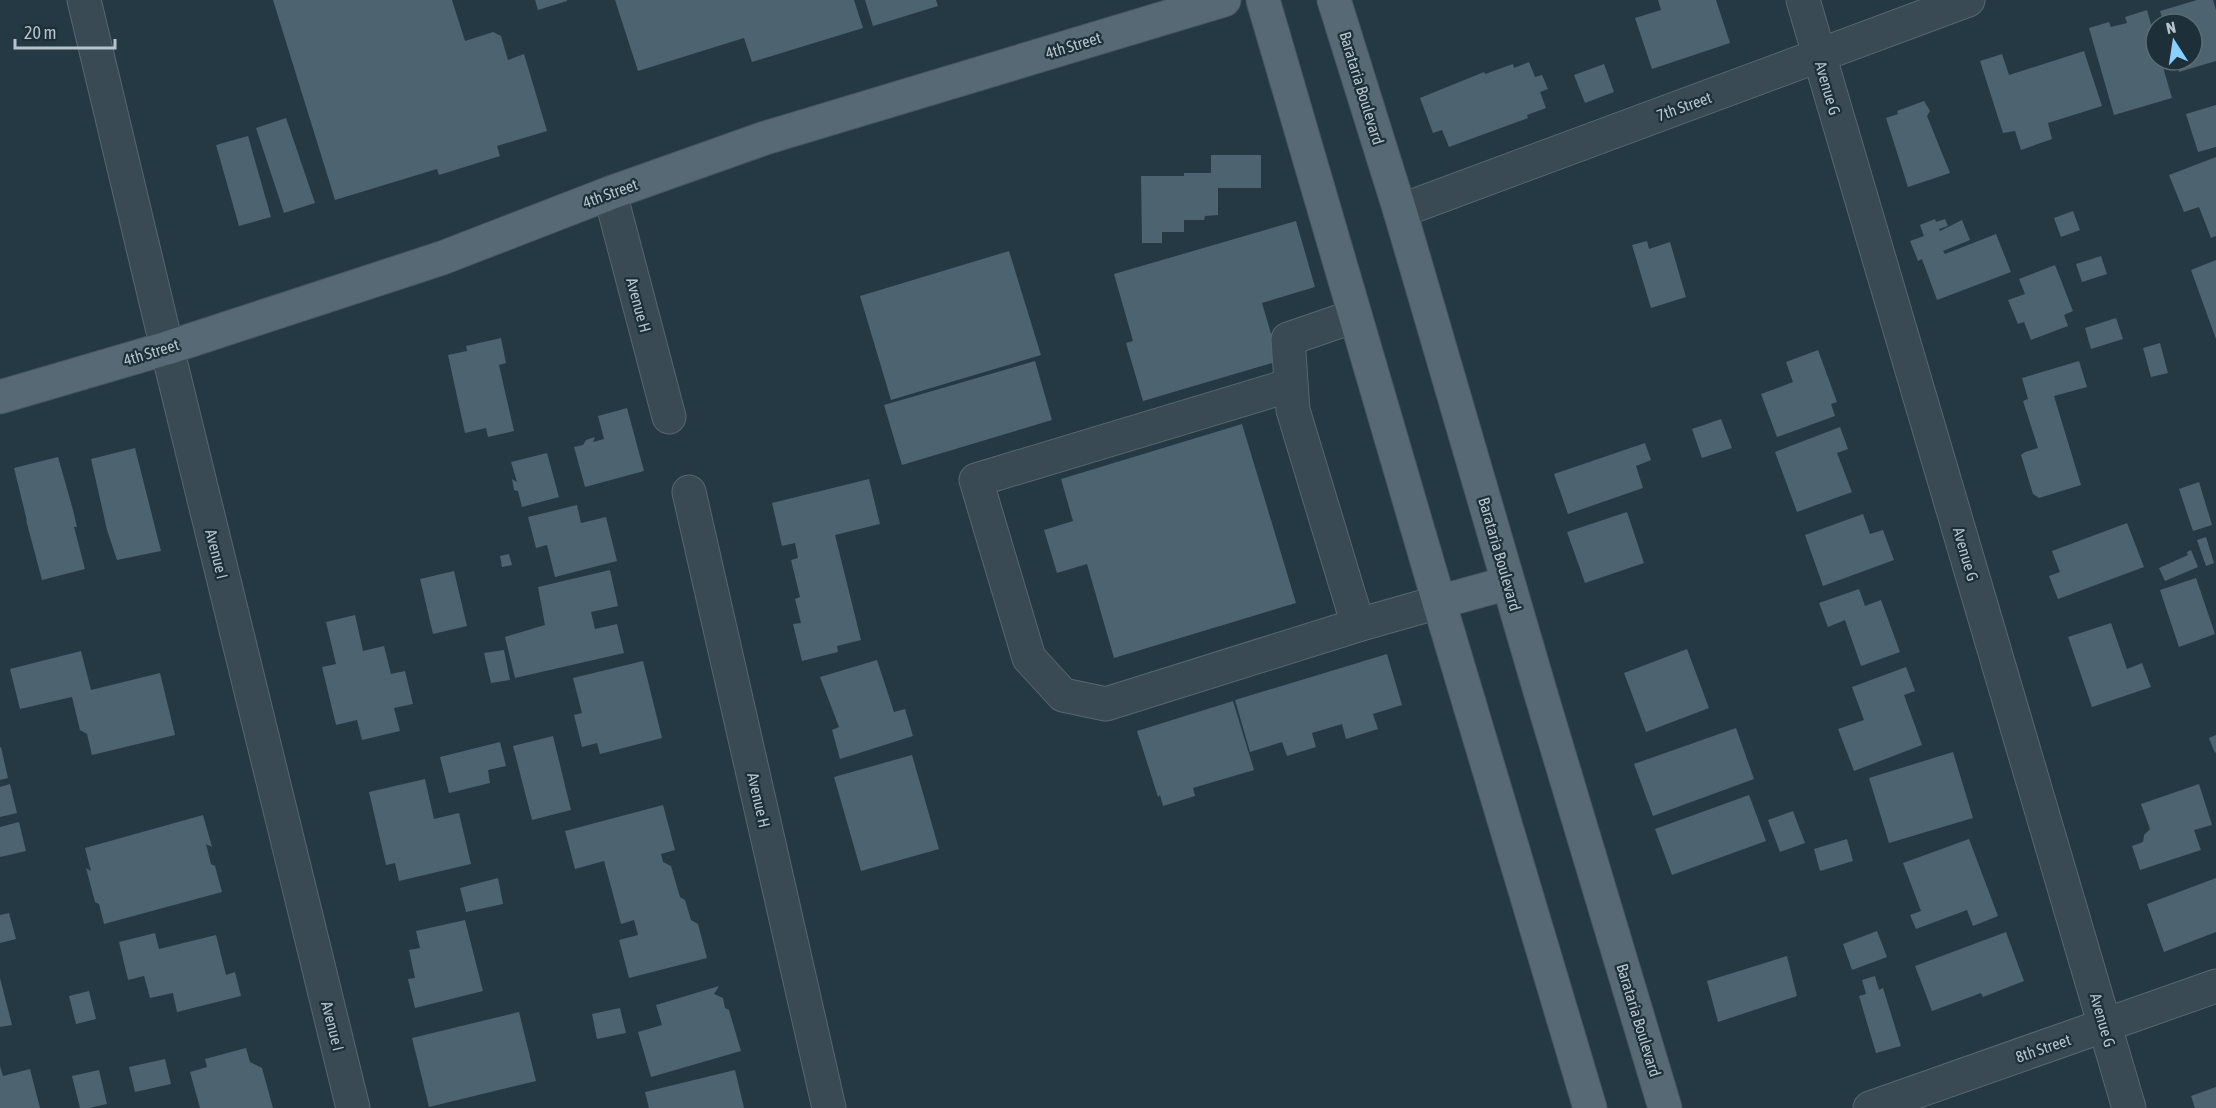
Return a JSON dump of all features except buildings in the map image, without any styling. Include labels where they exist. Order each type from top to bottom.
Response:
[{"type":"main road","name":"4th Street","points":[[0,397],[167,348],[442,258],[610,193],[765,138],[1224,0]]},
{"type":"main road","points":[[1263,0],[1590,1108]]},
{"type":"main road","name":"Barataria Boulevard","points":[[1334,0],[1400,211],[1508,583],[1665,1108]]},
{"type":"main road","points":[[1439,602],[1508,583]]},
{"type":"street","name":"Avenue I","points":[[84,0],[353,1108]]},
{"type":"street","name":"Avenue G","points":[[1803,0],[2129,1108]]},
{"type":"street","name":"7th Street","points":[[1400,211],[1968,0]]},
{"type":"street","name":"Avenue H","points":[[610,193],[669,417]]},
{"type":"street","points":[[1355,316],[1288,339],[1293,410],[1358,626]]},
{"type":"street","points":[[1291,386],[976,480],[1029,658],[1063,695],[1106,704],[1439,602]]},
{"type":"street","name":"Avenue H","points":[[689,492],[829,1108]]},
{"type":"street","name":"8th Street","points":[[1870,1108],[2216,986]]}]
